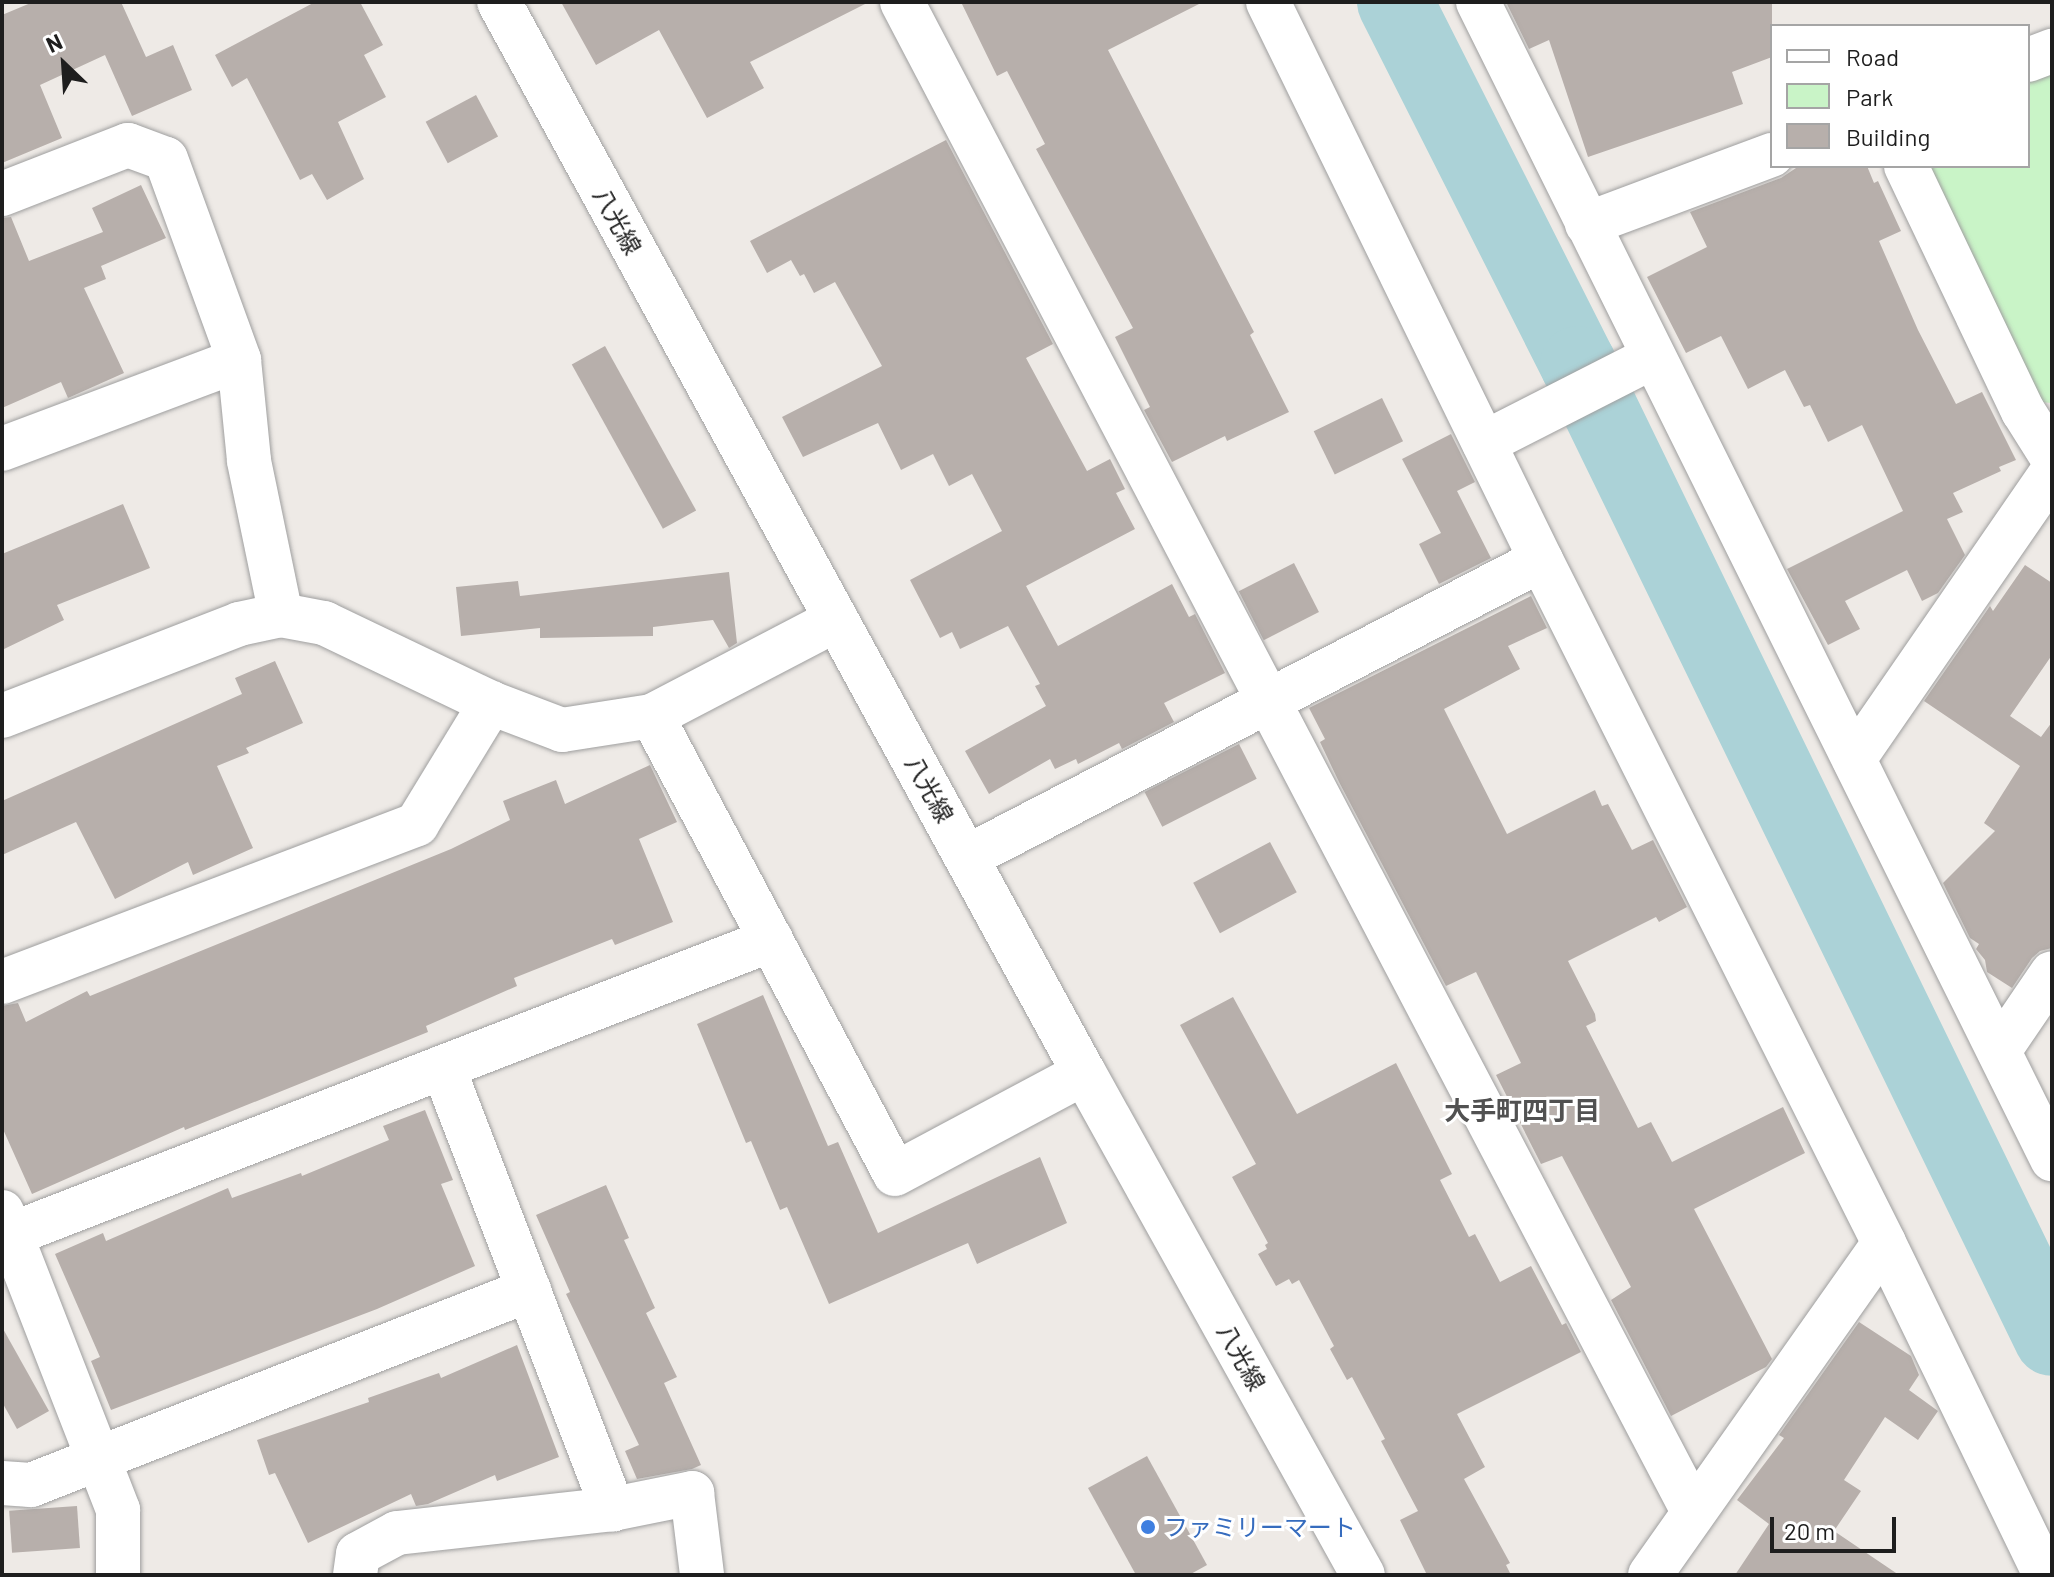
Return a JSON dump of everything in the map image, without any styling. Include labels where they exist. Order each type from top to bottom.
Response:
[{"type":"street","name":"八光線","points":[[499,2],[1084,1073],[1363,1575]]},
{"type":"street","points":[[902,2],[1693,1511]]},
{"type":"street","points":[[1268,2],[1496,437],[1541,560],[1884,1243],[2045,1575]]},
{"type":"street","points":[[1478,2],[1587,224],[1644,361],[1854,759],[2052,1159]]},
{"type":"street","points":[[2030,59],[2052,51]]},
{"type":"street","points":[[2,194],[128,145],[166,159],[239,360],[249,461],[281,615]]},
{"type":"street","points":[[1587,224],[1770,156]]},
{"type":"street","points":[[1907,168],[2023,411],[2052,457]]},
{"type":"street","points":[[2,449],[239,360]]},
{"type":"street","points":[[1496,437],[1644,361]]},
{"type":"street","points":[[1854,759],[2052,472]]},
{"type":"street","points":[[967,857],[1541,560]]},
{"type":"street","points":[[2,716],[239,624],[281,615],[324,623],[491,703],[562,730],[652,716],[836,620]]},
{"type":"street","points":[[2,982],[417,824],[491,703]]},
{"type":"street","points":[[652,716],[895,1174],[1084,1073]]},
{"type":"street","points":[[118,1575],[118,1510],[5,1228],[443,1067],[771,940]]},
{"type":"street","points":[[1999,1051],[2052,973]]},
{"type":"street","points":[[443,1067],[613,1509]]},
{"type":"street","points":[[1650,1575],[1884,1243]]},
{"type":"street","points":[[2,1483],[31,1485],[529,1290]]},
{"type":"street","points":[[355,1575],[358,1554],[397,1533],[613,1509],[692,1493],[702,1575]]},
{"type":"green space","points":[[2052,70],[2052,403],[2039,402],[1924,168],[2030,168],[2030,78]]},
{"type":"building","points":[[33,2],[121,2],[146,57],[173,45],[192,90],[132,116],[105,55],[40,85],[62,138],[2,163],[2,15]]},
{"type":"building","points":[[315,2],[360,2],[383,45],[364,55],[386,97],[338,122],[364,179],[327,200],[312,174],[300,180],[247,78],[232,87],[215,55]]},
{"type":"building","points":[[561,2],[869,2],[750,62],[764,88],[707,118],[659,30],[596,65]]},
{"type":"building","points":[[961,2],[1203,2],[1108,50],[1254,332],[1250,335],[1289,412],[1227,441],[1225,436],[1172,462],[1144,410],[1150,407],[1115,337],[1133,328],[1036,149],[1045,144],[1007,71],[997,76]]},
{"type":"building","points":[[1506,2],[1772,2],[1770,58],[1732,72],[1743,104],[1588,157],[1549,40],[1529,49]]},
{"type":"building","points":[[476,95],[498,136],[448,163],[426,122]]},
{"type":"building","points":[[946,140],[1053,344],[1026,358],[1087,471],[1110,459],[1125,489],[1116,493],[1135,529],[1026,586],[1058,646],[1172,584],[1189,617],[1195,614],[1225,673],[1164,703],[1174,722],[1122,749],[1119,743],[1078,764],[1076,759],[1055,769],[1050,759],[989,794],[965,751],[1046,706],[1035,686],[1040,684],[1008,626],[960,649],[952,632],[940,638],[910,580],[1002,531],[972,474],[949,486],[933,454],[901,470],[878,423],[803,457],[782,417],[882,366],[835,282],[814,293],[804,274],[800,276],[791,260],[767,273],[750,241]]},
{"type":"building","points":[[1796,168],[1868,168],[1874,183],[1878,181],[1901,231],[1879,241],[1918,330],[1956,404],[1982,392],[2016,460],[1999,467],[2001,471],[1953,493],[1963,512],[1947,519],[1965,555],[1938,593],[1922,601],[1907,570],[1845,601],[1860,629],[1828,645],[1787,569],[1903,511],[1862,425],[1828,442],[1810,405],[1804,407],[1785,370],[1748,389],[1721,336],[1686,353],[1647,277],[1707,247],[1690,212],[1781,178]]},
{"type":"building","points":[[141,185],[166,238],[101,266],[106,279],[84,288],[124,373],[68,398],[61,382],[2,408],[2,218],[11,217],[29,261],[103,232],[92,208]]},
{"type":"building","points":[[605,346],[696,510],[663,529],[572,364]]},
{"type":"building","points":[[1382,398],[1403,441],[1335,474],[1314,431]]},
{"type":"building","points":[[1451,434],[1475,482],[1457,491],[1491,558],[1439,584],[1419,544],[1441,533],[1402,459]]},
{"type":"building","points":[[123,504],[150,568],[57,605],[64,620],[2,650],[2,554]]},
{"type":"building","points":[[1294,563],[1319,612],[1264,640],[1239,591]]},
{"type":"building","points":[[2025,565],[2052,583],[2052,655],[2010,716],[2041,737],[2052,722],[2052,948],[2040,951],[2032,958],[2012,988],[1987,972],[1985,960],[1976,949],[1979,944],[1970,938],[1943,883],[1995,831],[1984,823],[2020,766],[1924,701],[1990,606],[1993,611]]},
{"type":"building","points":[[729,572],[737,643],[729,648],[713,620],[653,627],[653,636],[540,638],[540,628],[461,636],[456,587],[518,581],[520,596]]},
{"type":"building","points":[[1531,596],[1547,628],[1508,646],[1520,669],[1444,709],[1507,834],[1595,790],[1602,806],[1608,804],[1632,850],[1653,840],[1687,907],[1659,922],[1656,917],[1568,961],[1595,1014],[1596,1021],[1586,1026],[1638,1128],[1651,1122],[1672,1162],[1783,1107],[1805,1153],[1694,1209],[1772,1359],[1766,1367],[1671,1416],[1611,1300],[1631,1287],[1562,1156],[1541,1164],[1496,1075],[1521,1063],[1476,972],[1446,986],[1339,782],[1320,742],[1325,739],[1309,708]]},
{"type":"building","points":[[275,661],[303,723],[246,748],[249,753],[217,766],[253,848],[193,875],[188,862],[115,899],[76,822],[2,855],[2,801],[242,694],[235,678]]},
{"type":"building","points":[[1239,744],[1257,779],[1162,827],[1145,792]]},
{"type":"building","points":[[650,765],[677,822],[639,839],[673,922],[615,945],[612,939],[514,978],[517,986],[426,1026],[428,1032],[185,1130],[184,1127],[32,1194],[2,1127],[2,1006],[18,1003],[26,1022],[87,991],[90,996],[451,849],[510,820],[503,801],[556,780],[565,804]]},
{"type":"building","points":[[1270,842],[1297,892],[1220,933],[1193,883]]},
{"type":"building","points":[[763,995],[828,1146],[838,1142],[878,1233],[1040,1157],[1067,1223],[977,1264],[968,1243],[829,1304],[787,1207],[780,1210],[751,1141],[746,1143],[697,1024]]},
{"type":"building","points":[[1233,997],[1297,1114],[1396,1063],[1452,1174],[1440,1180],[1469,1237],[1475,1234],[1500,1282],[1531,1266],[1562,1325],[1566,1323],[1581,1352],[1457,1414],[1485,1467],[1464,1479],[1510,1563],[1506,1565],[1511,1575],[1427,1575],[1400,1520],[1418,1511],[1381,1441],[1385,1439],[1352,1377],[1347,1380],[1330,1349],[1334,1346],[1299,1280],[1292,1284],[1289,1279],[1276,1286],[1258,1254],[1267,1249],[1265,1245],[1268,1243],[1232,1177],[1256,1164],[1180,1025]]},
{"type":"building","points":[[425,1110],[453,1180],[441,1184],[475,1266],[377,1309],[111,1410],[91,1361],[100,1357],[55,1254],[103,1233],[106,1241],[228,1188],[232,1198],[301,1173],[302,1176],[389,1140],[383,1126]]},
{"type":"building","points":[[606,1185],[629,1238],[624,1240],[655,1308],[646,1313],[677,1377],[664,1383],[701,1465],[692,1469],[637,1479],[625,1451],[639,1445],[566,1294],[570,1292],[536,1215]]},
{"type":"building","points":[[1859,1322],[1911,1356],[1919,1375],[1909,1390],[1938,1411],[1918,1440],[1885,1417],[1844,1480],[1861,1491],[1834,1531],[1899,1575],[1735,1575],[1769,1524],[1737,1500],[1784,1438],[1779,1435]]},
{"type":"building","points":[[2,1327],[49,1411],[17,1429],[2,1402]]},
{"type":"building","points":[[517,1345],[559,1457],[497,1481],[495,1475],[428,1504],[416,1506],[411,1494],[308,1543],[275,1473],[269,1475],[257,1440],[369,1402],[368,1398],[439,1373],[441,1378]]},
{"type":"building","name":"ファミリーマート","points":[[1147,1456],[1207,1565],[1189,1575],[1136,1575],[1088,1488]]},
{"type":"building","points":[[77,1506],[80,1548],[12,1553],[9,1511]]},
{"type":"waterway","points":[[1395,2],[1578,364],[2052,1338]]},
{"type":"place","name":"ファミリーマート","points":[[1148,1527]]},
{"type":"district","name":"大手町四丁目","points":[[1522,1110]]}]
